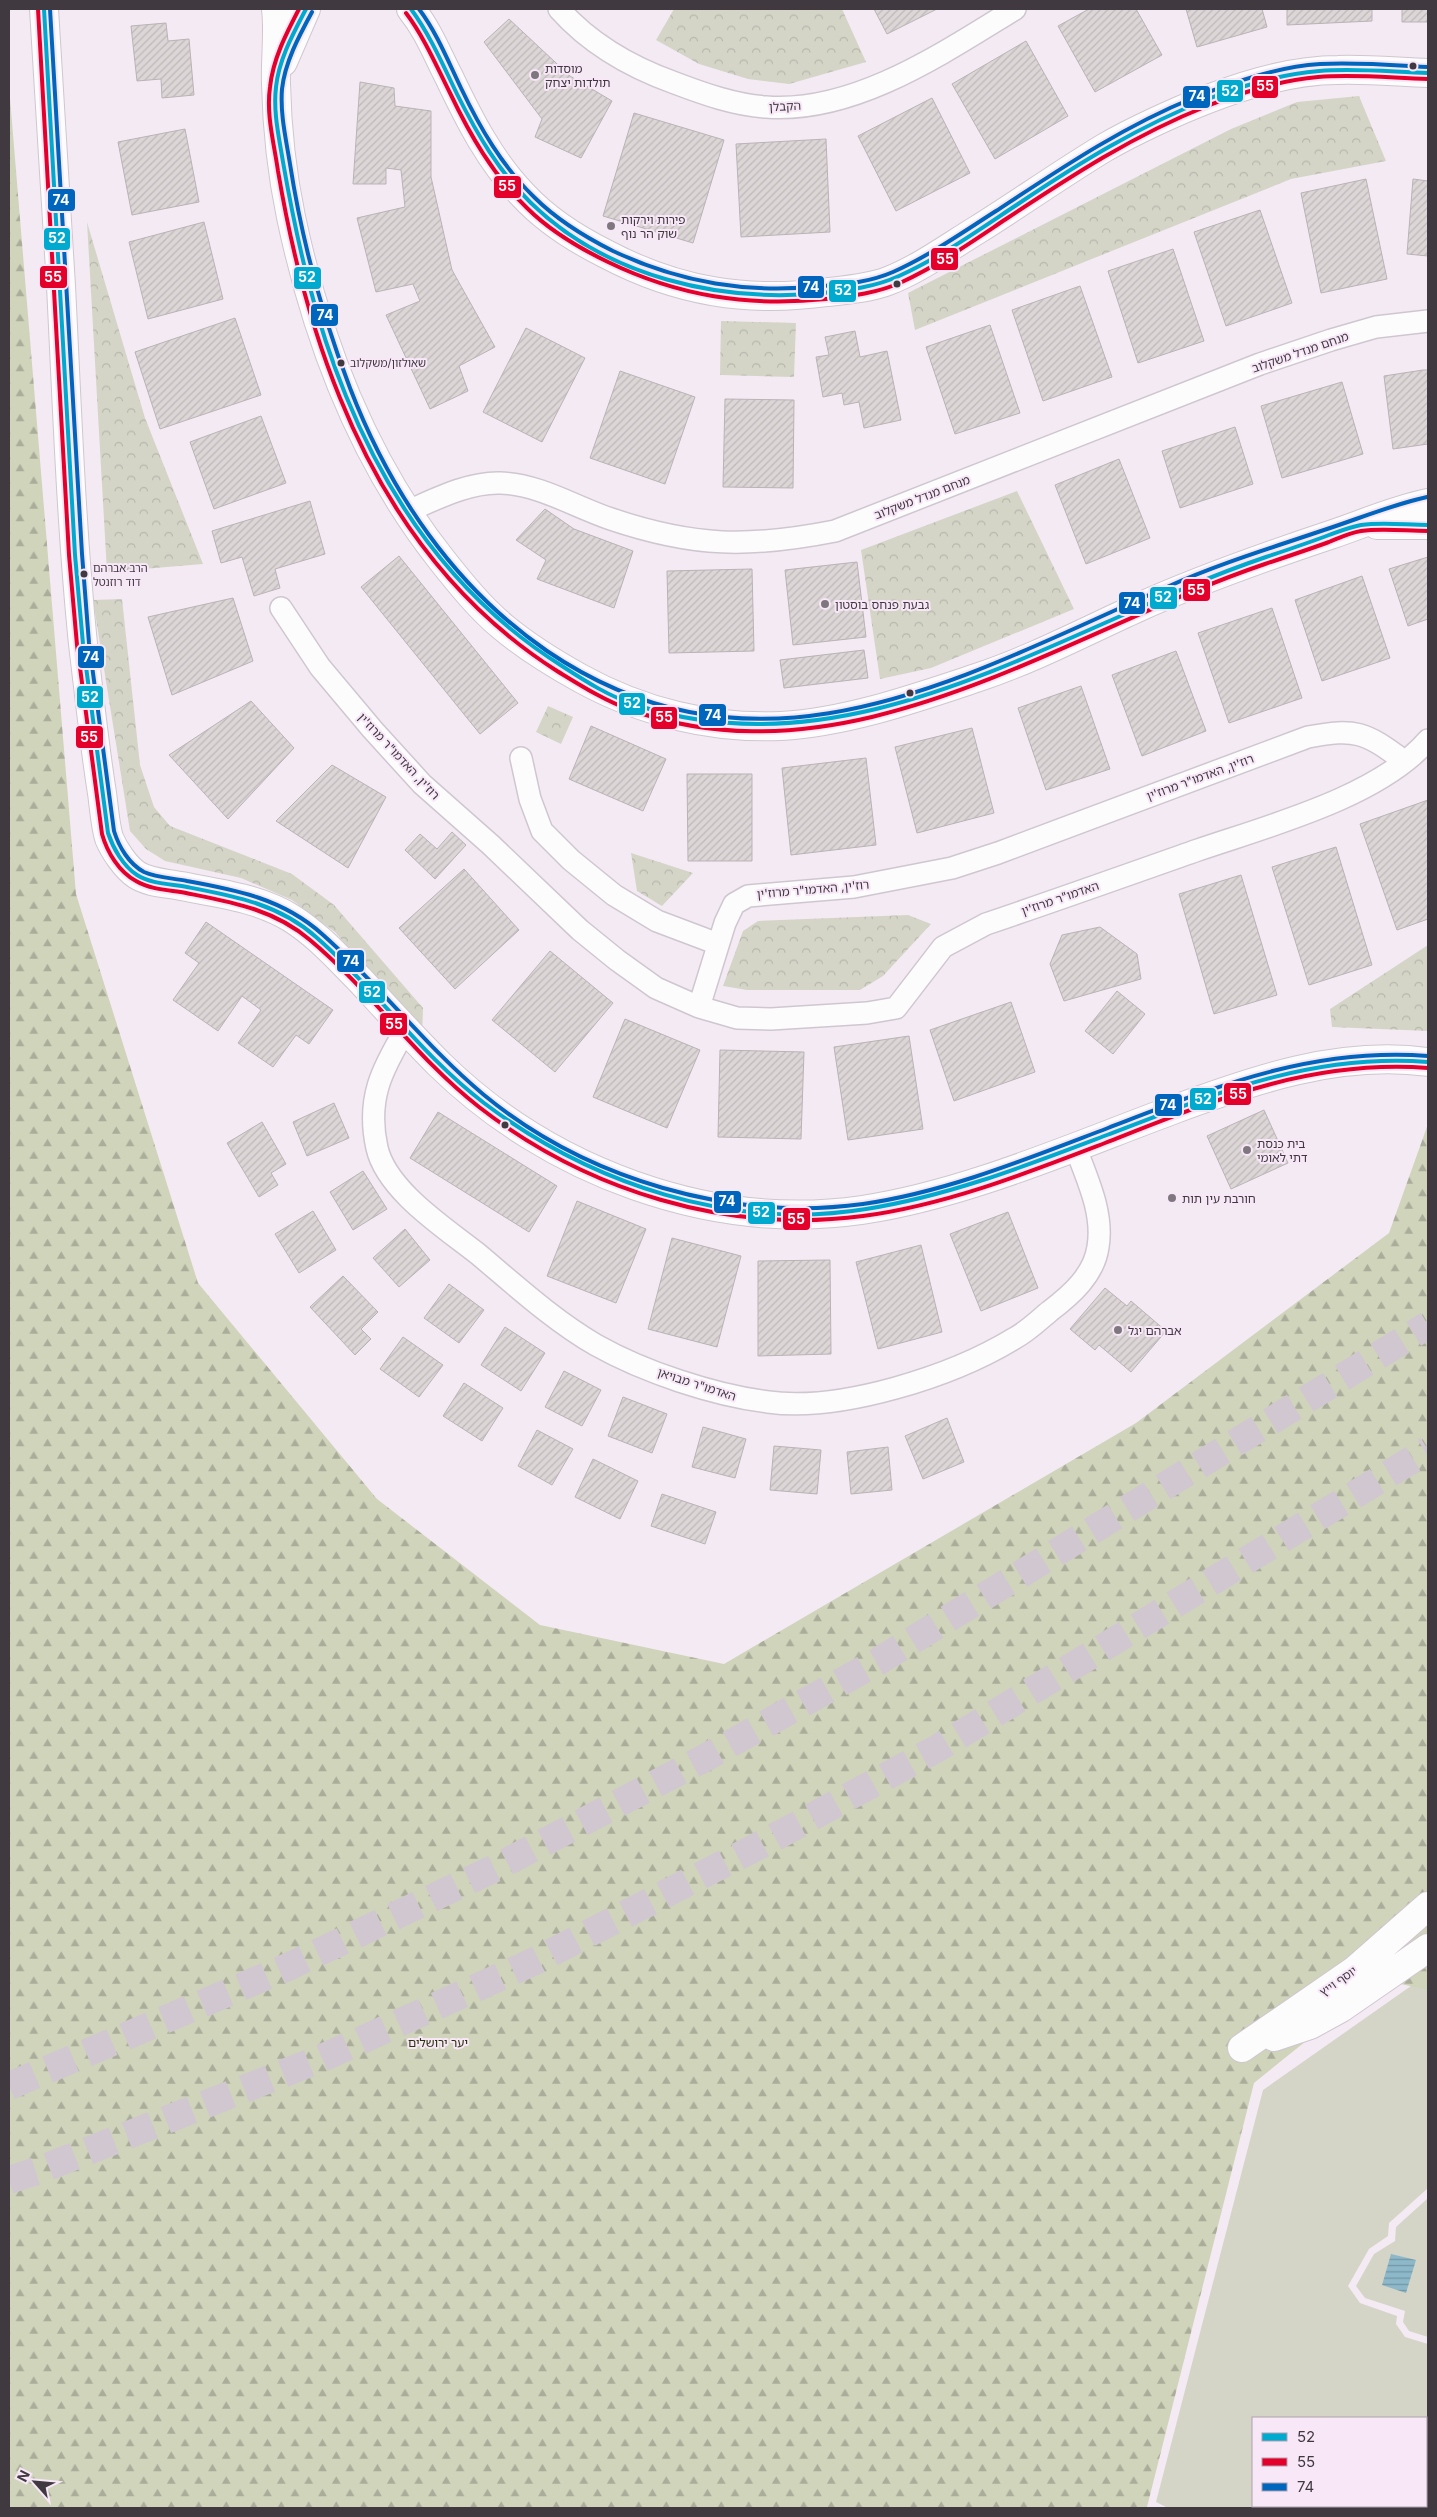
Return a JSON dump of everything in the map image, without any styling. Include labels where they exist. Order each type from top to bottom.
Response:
[{"type":"street","points":[[44,9],[60,260],[74,554],[94,741],[110,840],[131,872],[150,881],[241,898],[268,906],[291,918],[324,942],[441,1065],[483,1102],[534,1136],[581,1162],[632,1184],[686,1202],[765,1212],[818,1215],[866,1209],[919,1198],[969,1183],[1076,1146],[1228,1089],[1283,1074],[1365,1058],[1428,1062]]},
{"type":"street","points":[[276,9],[276,88],[279,140],[291,215],[311,298],[361,433],[406,512],[460,583],[501,626],[562,668],[636,705],[688,719],[734,725],[778,726],[815,723],[851,716],[981,677],[1189,584],[1391,512],[1428,502]]},
{"type":"street","points":[[276,88],[284,59],[306,9]]},
{"type":"street","points":[[411,9],[426,29],[472,123],[497,164],[523,195],[546,216],[585,244],[640,272],[673,283],[752,297],[795,297],[848,290],[887,281],[997,217],[1106,147],[1207,100],[1259,81],[1301,73],[1337,70],[1428,73]]},
{"type":"street","name":"הקבלן","points":[[559,9],[573,24],[606,51],[641,71],[727,101],[767,107],[799,106],[837,100],[882,84],[969,37],[1015,9]]},
{"type":"street","name":"מנחם מנדל משקלוב","points":[[406,512],[474,487],[498,483],[523,486],[610,519],[662,534],[709,542],[750,543],[795,539],[835,531],[1304,349],[1376,327],[1428,321]]},
{"type":"street","points":[[1358,525],[1428,525]]},
{"type":"street","name":"רוז'ין, האדמו\"ר מרוז'ין","points":[[281,608],[320,667],[422,784],[491,845],[580,930],[617,960],[656,988],[699,1008],[725,923],[734,904],[748,896],[854,887],[952,868],[998,853],[1308,737],[1334,732],[1355,733],[1374,739],[1404,761]]},
{"type":"street","name":"האדמו\"ר מרוז'ין","points":[[699,1008],[737,1018],[772,1019],[866,1013],[896,1008],[943,947],[986,924],[1302,813],[1376,781],[1404,761],[1428,740]]},
{"type":"street","points":[[521,758],[530,799],[542,831],[571,860],[614,895],[657,921],[718,944]]},
{"type":"street","name":"האדמו\"ר מבויאן","points":[[406,1029],[384,1067],[378,1082],[373,1117],[377,1148],[384,1166],[409,1198],[523,1292],[596,1345],[688,1383],[734,1397],[772,1403],[813,1402],[865,1395],[924,1380],[1016,1338],[1074,1293],[1090,1268],[1098,1249],[1099,1228],[1095,1202],[1076,1146]]},
{"type":"street","name":"יוסף וייץ","points":[[1428,1906],[1355,1970],[1242,2048],[1318,2020],[1342,2008],[1428,1948]]},
{"type":"green space","points":[[674,9],[842,9],[866,62],[789,84],[748,79],[699,64],[656,40]]},
{"type":"green space","name":"יער ירושלים","points":[[9,86],[76,894],[198,1283],[377,1499],[540,1625],[724,1664],[1136,1423],[1389,1233],[1428,1124],[1428,1990],[1396,1983],[1347,2008],[1254,2083],[1147,2507],[1149,2508],[9,2508]]},
{"type":"green space","points":[[1359,96],[1386,161],[1291,179],[915,330],[908,293],[1231,129],[1297,102]]},
{"type":"green space","points":[[87,222],[145,418],[203,564],[107,572]]},
{"type":"green space","points":[[721,321],[796,323],[794,377],[720,375]]},
{"type":"green space","points":[[1017,491],[1074,609],[931,668],[880,679],[861,550]]},
{"type":"green space","points":[[122,599],[140,765],[154,807],[170,826],[292,874],[334,905],[423,1008],[422,1036],[335,932],[292,900],[241,878],[165,861],[146,849],[130,831],[93,600]]},
{"type":"green space","points":[[548,706],[573,717],[561,744],[536,732]]},
{"type":"green space","points":[[631,853],[693,873],[662,906],[637,891]]},
{"type":"green space","points":[[908,915],[931,924],[883,976],[860,990],[747,990],[723,986],[743,931],[758,921]]},
{"type":"green space","points":[[1428,945],[1428,1031],[1332,1027],[1330,1009]]},
{"type":"green space","points":[[1428,1974],[1427,2189],[1389,2223],[1388,2236],[1369,2249],[1348,2286],[1360,2303],[1397,2316],[1396,2324],[1405,2337],[1428,2344],[1428,2508],[1168,2508],[1156,2502],[1263,2090]]},
{"type":"green space","points":[[1428,2198],[1428,2337],[1409,2331],[1403,2322],[1405,2311],[1365,2298],[1356,2286],[1374,2254],[1395,2241],[1396,2227]]},
{"type":"water","points":[[1391,2254],[1416,2260],[1406,2293],[1382,2285]]},
{"type":"building","points":[[874,9],[937,9],[887,34]]},
{"type":"building","points":[[1089,9],[1136,9],[1162,55],[1095,92],[1058,26]]},
{"type":"building","points":[[1186,9],[1262,9],[1267,27],[1197,47]]},
{"type":"building","points":[[1287,9],[1372,9],[1372,21],[1287,25]]},
{"type":"building","points":[[1402,9],[1428,9],[1428,22],[1402,22]]},
{"type":"building","points":[[509,19],[570,76],[612,101],[581,158],[535,137],[542,119],[484,42]]},
{"type":"building","points":[[166,23],[168,41],[189,39],[194,95],[162,98],[161,79],[137,81],[131,26]]},
{"type":"building","points":[[1026,41],[1068,116],[995,159],[952,84]]},
{"type":"building","points":[[360,82],[394,88],[395,106],[431,111],[431,177],[452,270],[495,347],[459,366],[468,391],[430,409],[386,315],[420,301],[413,284],[376,292],[357,218],[405,207],[401,170],[386,168],[386,184],[353,184]]},
{"type":"building","points":[[932,98],[970,173],[896,211],[858,136]]},
{"type":"building","points":[[634,113],[724,140],[693,243],[603,216]]},
{"type":"building","points":[[185,129],[199,202],[132,215],[118,142]]},
{"type":"building","points":[[826,139],[830,232],[741,237],[736,144]]},
{"type":"building","points":[[1366,179],[1387,279],[1321,293],[1301,193]]},
{"type":"building","points":[[1413,179],[1428,181],[1428,256],[1407,254]]},
{"type":"building","points":[[1260,210],[1292,303],[1226,326],[1194,232]]},
{"type":"building","points":[[204,222],[223,299],[148,319],[129,242]]},
{"type":"building","points":[[1173,249],[1204,341],[1138,363],[1108,271]]},
{"type":"building","points":[[1080,286],[1112,377],[1043,401],[1012,310]]},
{"type":"building","points":[[235,318],[261,395],[160,429],[135,352]]},
{"type":"building","points":[[990,325],[1020,413],[955,434],[926,347]]},
{"type":"building","points":[[526,328],[585,358],[542,442],[483,412]]},
{"type":"building","points":[[855,331],[860,357],[887,351],[901,420],[864,428],[859,402],[844,405],[842,393],[823,397],[816,357],[829,355],[825,337]]},
{"type":"building","points":[[1428,370],[1428,444],[1393,449],[1384,376]]},
{"type":"building","points":[[620,371],[695,397],[665,484],[590,458]]},
{"type":"building","points":[[1342,382],[1363,454],[1282,478],[1261,406]]},
{"type":"building","points":[[725,399],[794,400],[793,488],[723,487]]},
{"type":"building","points":[[261,416],[286,483],[214,509],[190,442]]},
{"type":"building","points":[[1235,427],[1253,484],[1180,508],[1162,451]]},
{"type":"building","points":[[1119,459],[1150,538],[1086,564],[1055,485]]},
{"type":"building","points":[[310,501],[325,554],[275,569],[280,588],[254,596],[242,557],[221,563],[212,531]]},
{"type":"building","points":[[545,509],[574,529],[633,551],[614,608],[537,579],[546,560],[516,540]]},
{"type":"building","points":[[399,556],[518,703],[480,734],[361,587]]},
{"type":"building","points":[[1428,557],[1428,619],[1408,626],[1389,569]]},
{"type":"building","name":"גבעת פנחס בוסטון","points":[[857,562],[866,637],[793,645],[785,570]]},
{"type":"building","points":[[752,569],[754,651],[669,653],[667,571]]},
{"type":"building","points":[[1362,576],[1390,658],[1322,681],[1295,600]]},
{"type":"building","points":[[233,598],[253,661],[172,695],[148,617]]},
{"type":"building","points":[[1272,608],[1302,698],[1229,723],[1198,633]]},
{"type":"building","points":[[864,650],[868,678],[784,688],[780,660]]},
{"type":"building","points":[[1176,651],[1206,731],[1142,756],[1112,675]]},
{"type":"building","points":[[1081,686],[1110,769],[1046,790],[1018,708]]},
{"type":"building","points":[[251,701],[294,748],[228,819],[169,755]]},
{"type":"building","points":[[591,726],[666,759],[643,811],[569,779]]},
{"type":"building","points":[[972,728],[994,813],[917,833],[895,747]]},
{"type":"building","points":[[866,758],[876,845],[791,855],[782,768]]},
{"type":"building","points":[[332,765],[386,797],[348,868],[276,821]]},
{"type":"building","points":[[687,774],[752,774],[752,861],[688,861]]},
{"type":"building","points":[[1428,800],[1428,919],[1397,930],[1360,824]]},
{"type":"building","points":[[452,832],[466,845],[435,879],[405,850],[420,834],[437,849]]},
{"type":"building","points":[[1336,847],[1372,965],[1309,985],[1272,867]]},
{"type":"building","points":[[464,869],[519,930],[455,989],[399,928]]},
{"type":"building","points":[[1241,875],[1277,995],[1214,1014],[1179,894]]},
{"type":"building","points":[[206,922],[333,1010],[309,1044],[296,1035],[273,1067],[238,1043],[261,1010],[242,996],[218,1031],[173,1000],[199,963],[185,953]]},
{"type":"building","points":[[1100,927],[1137,954],[1141,979],[1064,1001],[1050,964],[1062,935]]},
{"type":"building","points":[[550,951],[613,1003],[555,1072],[492,1020]]},
{"type":"building","points":[[1117,991],[1145,1014],[1113,1054],[1085,1031]]},
{"type":"building","points":[[1011,1002],[1035,1072],[954,1101],[930,1030]]},
{"type":"building","points":[[625,1019],[700,1050],[667,1128],[593,1097]]},
{"type":"building","points":[[909,1036],[923,1129],[848,1140],[834,1047]]},
{"type":"building","points":[[720,1050],[804,1052],[801,1139],[718,1137]]},
{"type":"building","points":[[334,1103],[349,1138],[307,1156],[293,1122]]},
{"type":"building","name":"בית כנסת דתי לאומי","points":[[1264,1110],[1288,1163],[1231,1189],[1207,1136]]},
{"type":"building","points":[[438,1112],[557,1186],[529,1232],[410,1158]]},
{"type":"building","points":[[262,1122],[286,1164],[271,1173],[278,1185],[259,1197],[227,1143]]},
{"type":"building","points":[[363,1171],[387,1209],[353,1230],[330,1192]]},
{"type":"building","points":[[577,1201],[646,1229],[616,1303],[547,1276]]},
{"type":"building","points":[[313,1211],[336,1250],[299,1273],[275,1234]]},
{"type":"building","points":[[1008,1212],[1038,1288],[981,1311],[950,1234]]},
{"type":"building","points":[[405,1229],[430,1260],[399,1287],[373,1258]]},
{"type":"building","points":[[672,1238],[741,1256],[717,1347],[648,1329]]},
{"type":"building","points":[[921,1245],[942,1332],[878,1349],[856,1262]]},
{"type":"building","points":[[830,1260],[831,1354],[758,1356],[758,1261]]},
{"type":"building","points":[[343,1276],[378,1312],[361,1329],[371,1339],[355,1355],[310,1307]]},
{"type":"building","points":[[449,1284],[484,1310],[459,1343],[424,1318]]},
{"type":"building","name":"אברהם יגל","points":[[1105,1288],[1127,1306],[1131,1301],[1166,1331],[1131,1372],[1099,1345],[1095,1350],[1070,1329]]},
{"type":"building","points":[[505,1327],[545,1353],[521,1391],[481,1365]]},
{"type":"building","points":[[403,1337],[443,1365],[419,1397],[380,1369]]},
{"type":"building","points":[[564,1371],[601,1390],[582,1426],[545,1407]]},
{"type":"building","points":[[464,1383],[503,1408],[482,1441],[443,1416]]},
{"type":"building","points":[[623,1397],[667,1414],[652,1453],[608,1436]]},
{"type":"building","points":[[947,1418],[964,1462],[923,1479],[905,1436]]},
{"type":"building","points":[[703,1427],[746,1439],[735,1478],[692,1467]]},
{"type":"building","points":[[537,1430],[573,1449],[552,1485],[518,1466]]},
{"type":"building","points":[[774,1446],[821,1450],[817,1494],[770,1490]]},
{"type":"building","points":[[888,1447],[892,1490],[851,1494],[847,1452]]},
{"type":"building","points":[[593,1459],[638,1481],[620,1519],[575,1497]]},
{"type":"building","points":[[662,1494],[716,1512],[705,1544],[651,1526]]},
{"type":"tunnel","points":[[9,2086],[290,1966],[495,1868],[701,1760],[877,1662],[1428,1325]]},
{"type":"tunnel","points":[[9,2180],[37,2171],[320,2059],[535,1961],[764,1843],[938,1748],[1428,1450]]},
{"type":"transit line","name":"55","points":[[38,9],[69,555],[77,645],[102,834],[114,861],[130,877],[148,886],[251,908],[296,929],[332,960],[456,1088],[521,1137],[565,1162],[612,1183],[660,1200],[710,1212],[761,1218],[812,1220],[863,1216],[894,1211],[986,1187],[1046,1166],[1184,1112],[1262,1086],[1343,1070],[1385,1067],[1428,1068]]},
{"type":"transit line","name":"52","points":[[44,9],[75,555],[83,644],[108,833],[119,856],[127,867],[137,875],[155,882],[239,898],[271,909],[287,917],[302,926],[338,957],[419,1043],[461,1084],[484,1103],[526,1132],[570,1157],[617,1178],[665,1195],[714,1206],[765,1213],[816,1214],[866,1209],[897,1203],[958,1188],[988,1178],[1186,1105],[1264,1080],[1303,1070],[1344,1064],[1385,1061],[1428,1062]]},
{"type":"transit line","name":"74","points":[[50,9],[82,554],[89,643],[114,831],[125,855],[139,869],[154,876],[206,884],[241,892],[291,912],[307,922],[343,953],[462,1076],[524,1125],[568,1150],[614,1171],[662,1188],[712,1200],[762,1206],[813,1208],[863,1204],[894,1199],[957,1183],[987,1173],[1187,1098],[1264,1073],[1344,1058],[1385,1055],[1428,1056]]},
{"type":"transit line","name":"55","points":[[299,9],[289,28],[274,67],[269,98],[271,129],[283,200],[303,286],[319,343],[358,439],[402,516],[427,552],[455,585],[486,617],[520,645],[557,671],[612,702],[631,710],[713,729],[795,730],[876,716],[956,692],[1034,661],[1189,593],[1348,534],[1377,530],[1428,531]]},
{"type":"transit line","name":"52","points":[[306,9],[287,47],[280,67],[275,96],[277,124],[294,222],[316,310],[335,368],[364,437],[384,476],[407,513],[461,581],[525,641],[562,666],[617,698],[636,705],[719,722],[800,722],[880,708],[959,684],[1036,653],[1190,586],[1345,529],[1369,524],[1428,525]]},
{"type":"transit line","name":"52","points":[[411,9],[430,40],[481,138],[499,165],[519,191],[561,229],[594,250],[630,267],[667,280],[745,294],[823,293],[852,289],[890,280],[915,268],[975,233],[1110,146],[1158,121],[1235,89],[1277,77],[1305,72],[1360,70],[1428,73]]},
{"type":"transit line","name":"74","points":[[419,9],[437,37],[484,132],[512,173],[543,205],[562,221],[582,234],[638,262],[690,278],[715,284],[742,287],[795,288],[841,284],[867,280],[893,272],[920,259],[1116,135],[1167,109],[1240,81],[1287,68],[1320,64],[1428,67]]},
{"type":"transit line","name":"74","points":[[312,12],[293,49],[286,69],[282,89],[284,127],[300,221],[314,278],[330,333],[366,427],[405,500],[454,567],[483,598],[513,626],[547,651],[627,694],[705,715],[783,718],[860,707],[937,685],[1014,655],[1167,587],[1225,564],[1388,508],[1427,497]]},
{"type":"transit line","name":"55","points":[[406,13],[424,41],[483,154],[503,182],[536,216],[555,232],[576,245],[634,274],[687,291],[741,300],[797,301],[826,299],[865,294],[893,286],[942,260],[1055,187],[1128,143],[1180,117],[1248,91],[1290,81],[1332,76],[1428,79]]},
{"type":"place","name":"מוסדות תולדות יצחק","points":[[535,75]]},
{"type":"place","name":"פירות וירקות שוק הר נוף","points":[[611,226]]},
{"type":"place","name":"שאולזון/משקלוב","points":[[341,363]]},
{"type":"place","name":"הרב אברהם דוד רוזנטל","points":[[84,574]]},
{"type":"place","name":"גבעת פנחס בוסטון","points":[[825,604]]},
{"type":"place","name":"בית כנסת דתי לאומי","points":[[1247,1150]]},
{"type":"place","name":"חורבת עין תות","points":[[1172,1198]]},
{"type":"place","name":"אברהם יגל","points":[[1118,1330]]}]
